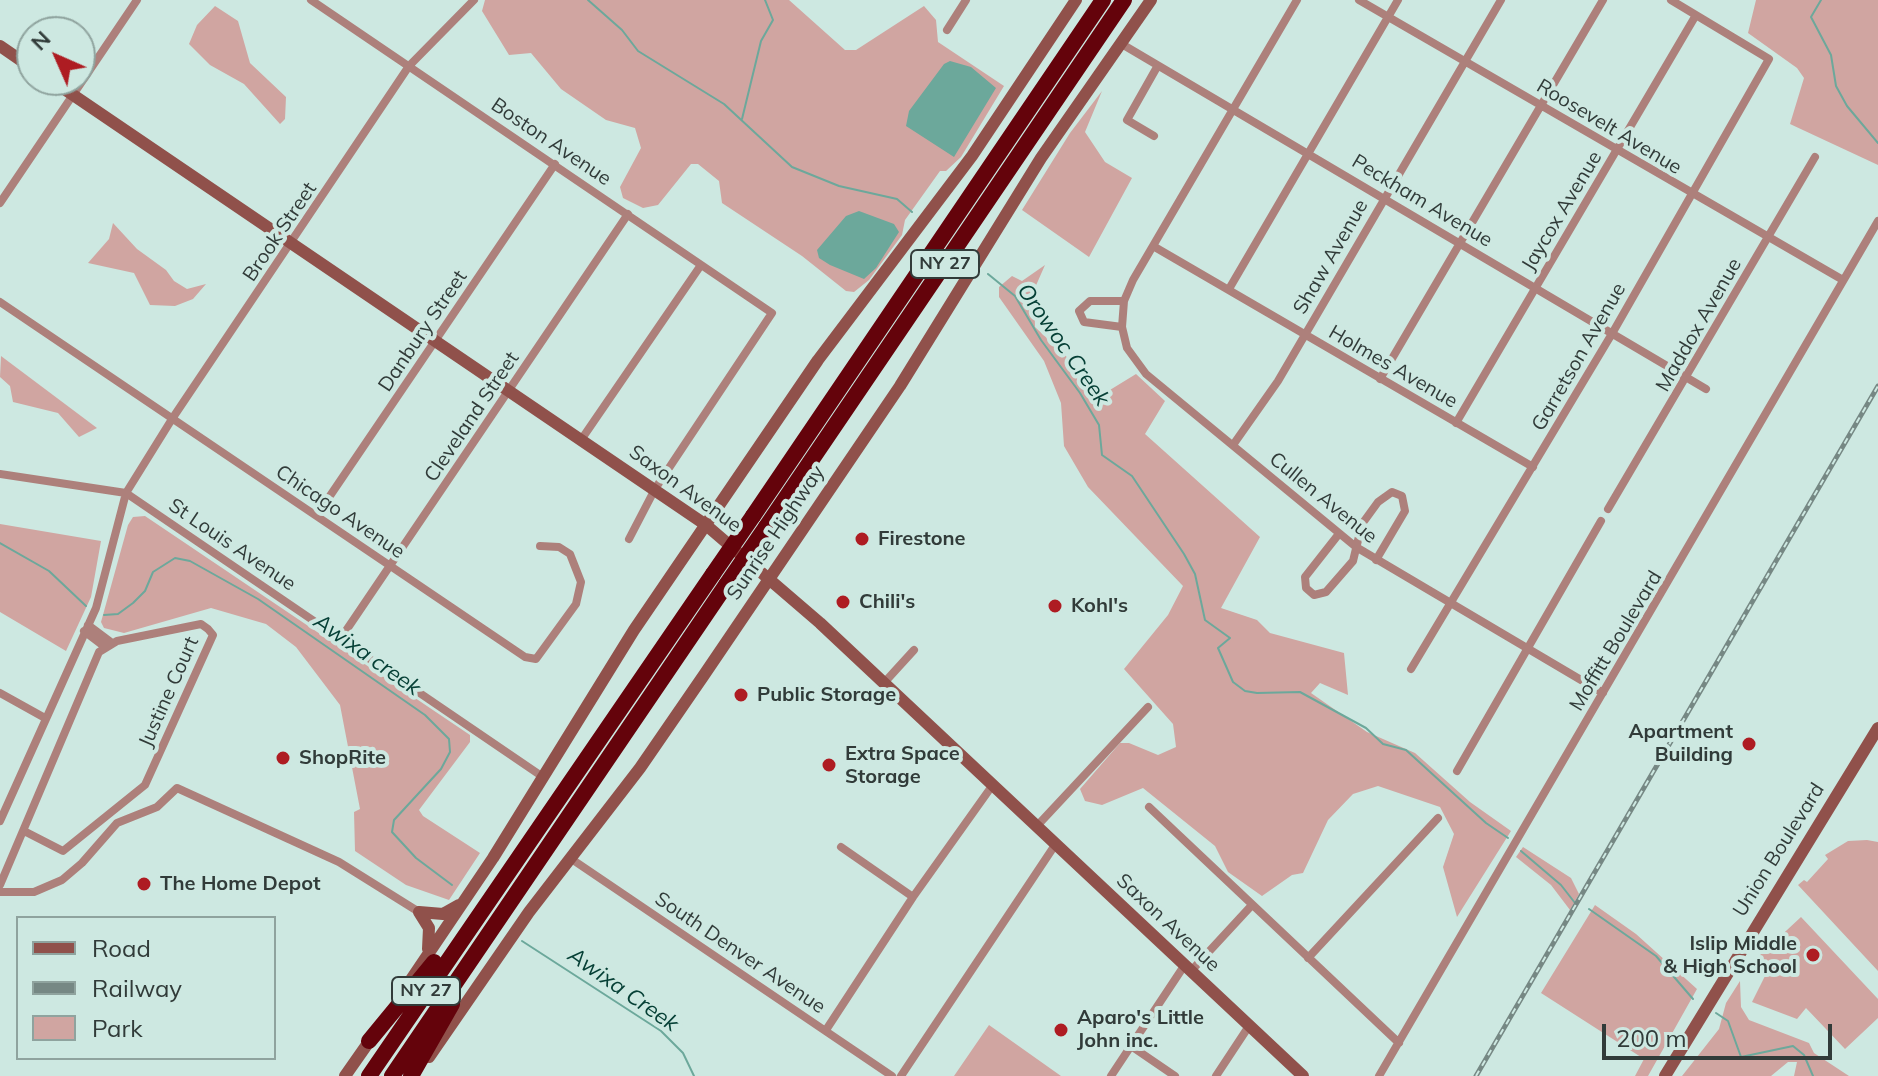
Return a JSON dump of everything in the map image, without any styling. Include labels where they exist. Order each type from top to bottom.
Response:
[{"type":"highway","points":[[1067,54],[1093,0]]},
{"type":"highway","name":"Sunrise Highway","points":[[392,1076],[498,920],[1103,0]]},
{"type":"highway","name":"Sunrise Highway","points":[[759,522],[1124,0]]},
{"type":"highway","name":"Sunrise Highway","points":[[369,1076],[483,907],[720,580]]},
{"type":"highway","points":[[369,1041],[461,927],[483,907]]},
{"type":"highway","points":[[414,1076],[498,920]]},
{"type":"main road","points":[[345,1076],[462,903],[617,655],[824,351],[972,156],[1076,0]]},
{"type":"main road","name":"Sunrise Highway","points":[[414,1076],[570,858],[640,768],[900,386],[1041,158],[1151,0]]},
{"type":"main road","name":"Saxon Avenue","points":[[73,96],[706,525],[770,577],[1303,1076]]},
{"type":"main road","name":"Union Boulevard","points":[[1665,1076],[1878,728]]},
{"type":"main road","points":[[419,912],[443,914],[462,903]]},
{"type":"main road","points":[[419,912],[430,933],[428,955]]},
{"type":"street","points":[[96,60],[137,0]]},
{"type":"street","name":"Boston Avenue","points":[[311,0],[772,313],[655,489]]},
{"type":"street","name":"Brook Street","points":[[0,821],[100,594],[126,493],[172,419],[293,244],[409,66],[474,0]]},
{"type":"street","points":[[947,30],[966,0]]},
{"type":"street","points":[[1122,327],[1084,322],[1079,311],[1090,301],[1124,301],[1297,0]]},
{"type":"street","name":"Roosevelt Avenue","points":[[1359,0],[1843,280]]},
{"type":"street","points":[[1229,289],[1398,0]]},
{"type":"street","name":"Shaw Avenue","points":[[1233,445],[1252,423],[1501,0]]},
{"type":"street","points":[[1380,379],[1603,0]]},
{"type":"street","points":[[1671,0],[1696,15]]},
{"type":"street","name":"Garretson Avenue","points":[[1411,669],[1613,332],[1769,59],[1696,15]]},
{"type":"street","name":"Jaycox Avenue","points":[[1456,423],[1696,15]]},
{"type":"street","name":"Peckham Avenue","points":[[1120,43],[1706,389]]},
{"type":"street","points":[[1154,136],[1127,120],[1157,67]]},
{"type":"street","points":[[0,203],[71,96]]},
{"type":"street","name":"Maddox Avenue","points":[[1608,509],[1815,157]]},
{"type":"street","name":"Danbury Street","points":[[317,515],[555,164]]},
{"type":"street","name":"Cleveland Street","points":[[341,638],[628,214]]},
{"type":"street","name":"Moffitt Boulevard","points":[[1379,1076],[1878,221]]},
{"type":"street","name":"Holmes Avenue","points":[[1153,246],[1533,467]]},
{"type":"street","points":[[581,440],[701,265]]},
{"type":"street","name":"Cullen Avenue","points":[[1124,301],[1122,327],[1135,362],[1338,535],[1603,693]]},
{"type":"street","name":"Chicago Avenue","points":[[0,302],[525,657],[536,659],[576,604],[581,582],[570,554],[559,547],[540,546]]},
{"type":"street","name":"St Louis Avenue","points":[[0,474],[126,493],[543,777]]},
{"type":"street","points":[[629,539],[655,489]]},
{"type":"street","points":[[1338,535],[1305,577],[1306,588],[1314,595],[1326,592],[1353,561],[1362,524],[1378,502],[1392,492],[1402,496],[1405,511],[1376,560]]},
{"type":"street","points":[[1457,771],[1601,521]]},
{"type":"street","name":"Justine Court","points":[[24,831],[63,851],[145,785],[213,635],[201,624],[108,645]]},
{"type":"street","points":[[0,885],[99,652],[108,645],[86,628]]},
{"type":"street","points":[[883,684],[914,650]]},
{"type":"street","points":[[0,693],[45,718]]},
{"type":"street","points":[[1036,827],[1148,707]]},
{"type":"street","points":[[826,1030],[913,897],[992,786]]},
{"type":"street","points":[[0,892],[34,892],[62,880],[82,863],[117,823],[157,807],[177,788],[339,862],[419,912]]},
{"type":"street","points":[[1149,807],[1399,1043]]},
{"type":"street","points":[[1308,958],[1438,818]]},
{"type":"street","points":[[901,1076],[1055,845]]},
{"type":"street","points":[[841,847],[913,897]]},
{"type":"street","name":"South Denver Avenue","points":[[570,858],[892,1076]]},
{"type":"street","points":[[1111,1076],[1188,969],[1252,905]]},
{"type":"street","points":[[1216,1076],[1249,1026]]},
{"type":"street","points":[[1131,1046],[1175,1076]]},
{"type":"green space","points":[[485,0],[789,0],[845,50],[856,50],[924,6],[936,20],[938,42],[1004,86],[961,157],[946,171],[940,171],[905,220],[902,235],[869,280],[854,292],[846,291],[802,256],[722,203],[719,181],[698,164],[691,164],[658,205],[643,208],[623,198],[620,187],[641,148],[635,128],[606,120],[561,89],[531,53],[509,55],[482,11]]},
{"type":"green space","points":[[1756,0],[1878,0],[1878,165],[1790,124],[1804,78],[1797,68],[1748,33]]},
{"type":"green space","points":[[215,6],[238,21],[250,63],[286,97],[285,119],[280,124],[244,84],[210,65],[189,44],[197,25]]},
{"type":"green space","points":[[1102,91],[1085,132],[1105,162],[1132,178],[1089,257],[1022,210],[1070,133]]},
{"type":"green space","points":[[113,223],[137,249],[166,270],[174,281],[187,289],[206,284],[193,299],[175,306],[150,305],[134,273],[88,263],[109,239]]},
{"type":"green space","points":[[1045,265],[1034,290],[1035,327],[1105,393],[1136,374],[1165,401],[1145,434],[1260,537],[1221,608],[1257,620],[1270,633],[1344,653],[1348,695],[1320,683],[1311,693],[1367,732],[1415,753],[1470,802],[1511,831],[1457,917],[1443,867],[1454,834],[1440,807],[1378,786],[1353,794],[1328,820],[1303,873],[1292,875],[1262,896],[1228,872],[1215,846],[1143,788],[1102,805],[1085,801],[1080,789],[1120,743],[1129,743],[1158,755],[1176,747],[1173,724],[1124,669],[1168,615],[1183,586],[1088,487],[1064,446],[1061,403],[1044,361],[999,297],[999,287],[1012,276],[1022,281]]},
{"type":"green space","points":[[1,356],[97,428],[79,437],[58,413],[13,402],[10,386],[0,377]]},
{"type":"green space","points":[[145,516],[470,735],[470,742],[419,810],[423,816],[480,853],[449,900],[406,885],[355,851],[354,812],[360,809],[340,705],[296,647],[266,624],[211,608],[124,633],[104,628],[101,622],[128,525],[133,517]]},
{"type":"green space","points":[[0,524],[101,541],[91,597],[66,651],[0,612]]},
{"type":"green space","points":[[1848,841],[1878,842],[1878,971],[1798,885],[1804,880],[1807,882],[1828,859],[1825,855]]},
{"type":"green space","points":[[1523,847],[1571,878],[1579,894],[1570,910],[1551,885],[1516,857]]},
{"type":"green space","points":[[1595,905],[1636,934],[1697,989],[1648,1076],[1635,1076],[1644,1059],[1541,993]]},
{"type":"green space","points":[[1801,917],[1878,999],[1878,1018],[1845,1049],[1806,1008],[1797,1019],[1752,1002],[1769,968],[1759,956]]},
{"type":"green space","points":[[1740,981],[1741,1007],[1749,1020],[1809,1043],[1814,1053],[1849,1076],[1794,1076],[1797,1062],[1788,1062],[1771,1076],[1682,1076],[1719,1029],[1726,1003]]},
{"type":"green space","points":[[989,1025],[1061,1076],[954,1076]]},
{"type":"shaded area","points":[[950,61],[971,67],[996,88],[954,157],[906,126],[909,111],[944,64]]},
{"type":"shaded area","points":[[859,211],[894,224],[899,232],[876,268],[864,279],[830,265],[819,258],[817,250],[846,216]]},
{"type":"waterway","name":"Orowoc Creek","points":[[588,0],[622,30],[638,51],[724,104],[792,167],[839,186],[897,199],[912,212]]},
{"type":"waterway","points":[[742,119],[761,41],[773,20],[765,0]]},
{"type":"waterway","points":[[1821,0],[1811,17],[1831,55],[1836,86],[1847,106],[1878,143]]},
{"type":"waterway","name":"Orowoc Creek","points":[[988,274],[1015,296],[1041,340],[1080,393],[1099,425],[1102,455],[1132,476],[1184,554],[1195,574],[1205,620],[1230,638],[1218,648],[1233,682],[1245,691],[1257,693],[1300,692],[1366,728],[1383,744],[1406,750],[1486,823],[1508,838]]},
{"type":"waterway","name":"Awixa creek","points":[[0,543],[49,571],[86,606]]},
{"type":"waterway","name":"Awixa creek","points":[[104,615],[118,614],[133,603],[145,591],[153,572],[175,558],[190,561],[258,599],[425,715],[449,739],[450,752],[441,769],[394,820],[392,832],[416,858],[452,885]]},
{"type":"waterway","name":"Orowoc Creek","points":[[1521,851],[1561,885],[1575,903]]},
{"type":"waterway","name":"Orowoc Creek","points":[[1589,909],[1656,956],[1693,999]]},
{"type":"waterway","name":"Awixa Creek","points":[[522,941],[661,1031],[683,1053],[694,1076]]},
{"type":"waterway","name":"Orowoc Creek","points":[[1716,1013],[1728,1021],[1741,1057],[1793,1046],[1804,1055],[1813,1076]]},
{"type":"railway","points":[[1476,1076],[1878,386]]},
{"type":"place","name":"Firestone","points":[[862,539]]},
{"type":"place","name":"Chili's","points":[[843,602]]},
{"type":"place","name":"Kohl's","points":[[1055,606]]},
{"type":"place","name":"Public Storage","points":[[741,695]]},
{"type":"place","name":"Apartment Building","points":[[1749,744]]},
{"type":"place","name":"ShopRite","points":[[283,758]]},
{"type":"place","name":"Extra Space Storage","points":[[829,765]]},
{"type":"place","name":"The Home Depot","points":[[144,884]]},
{"type":"place","name":"Islip Middle & High School","points":[[1813,955]]},
{"type":"place","name":"Aparo's Little John inc.","points":[[1061,1030]]}]
